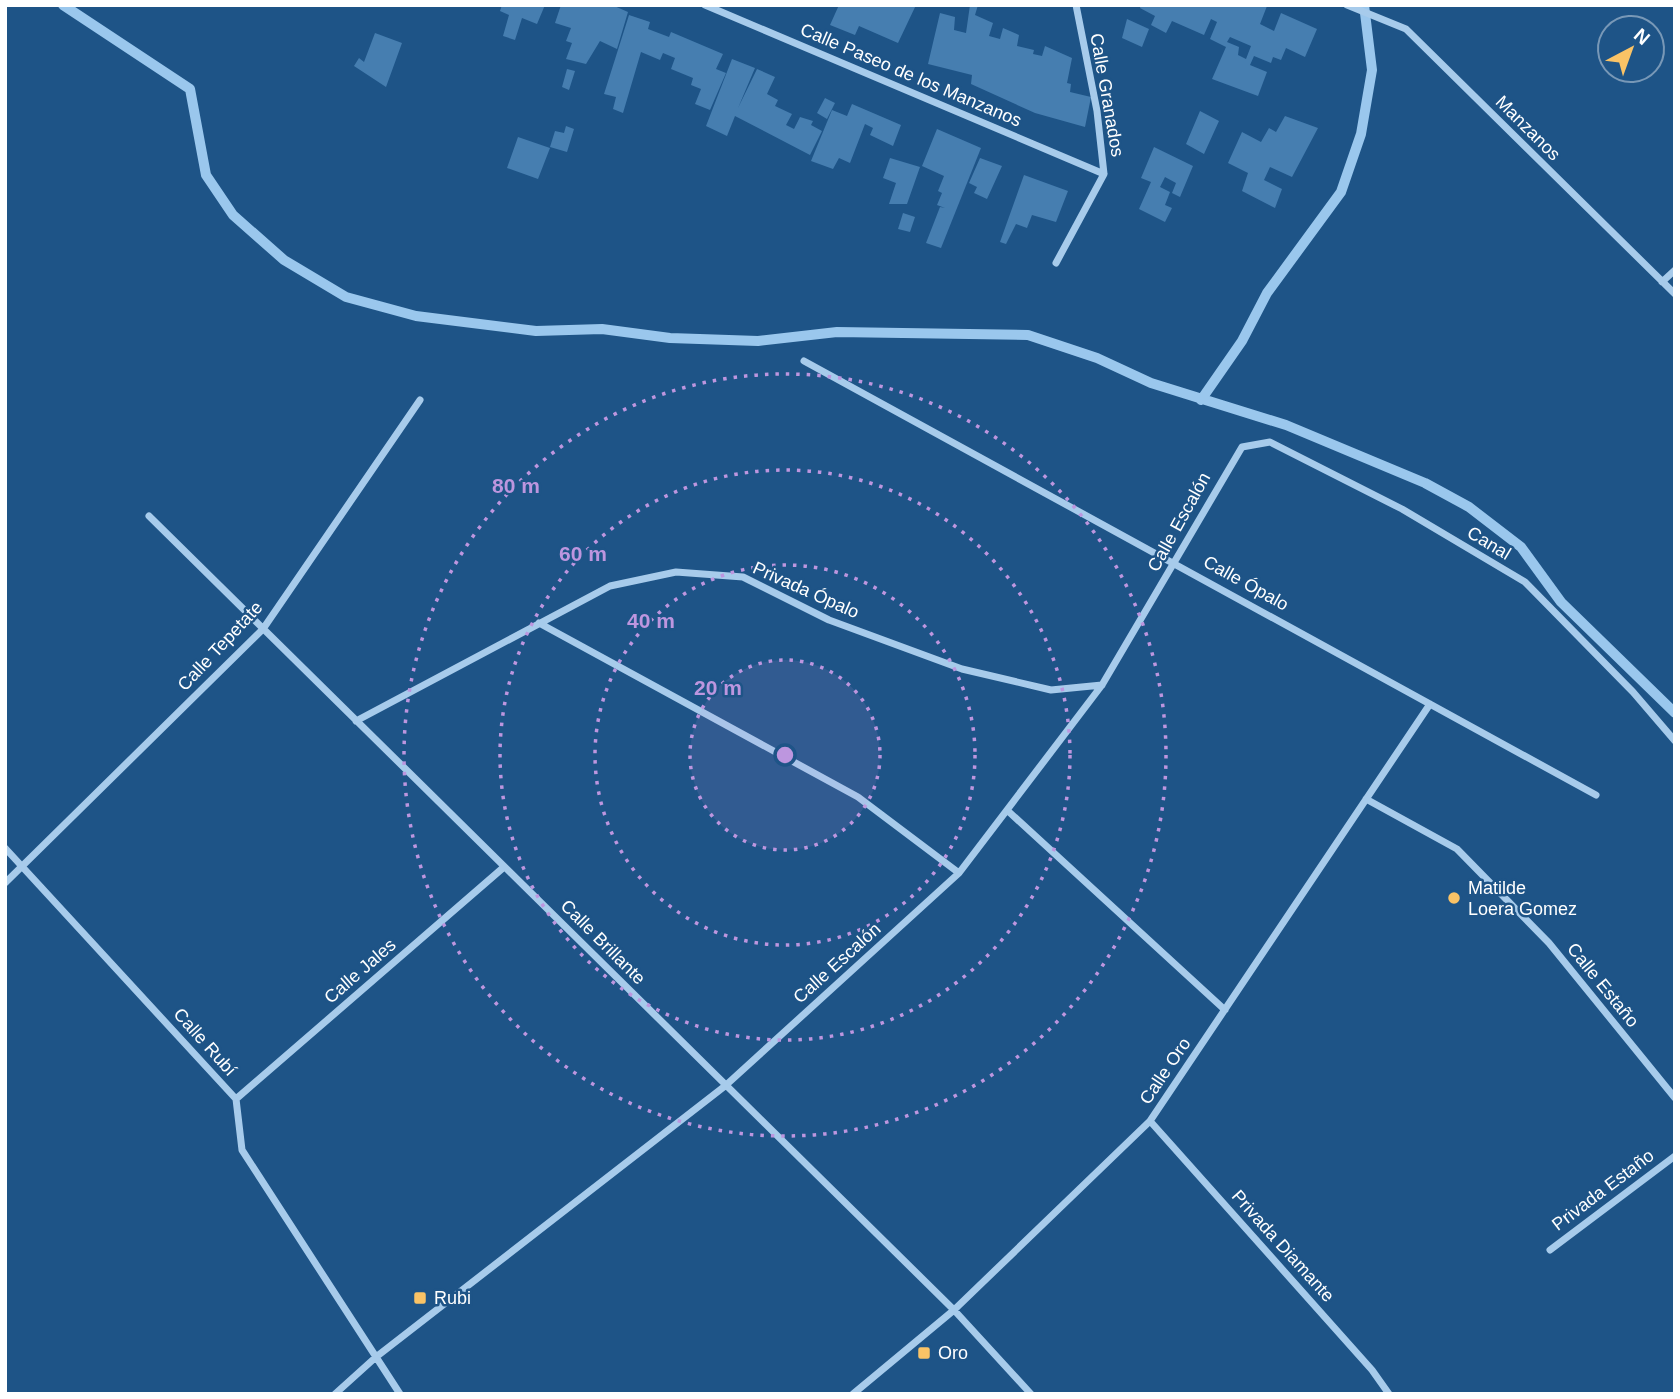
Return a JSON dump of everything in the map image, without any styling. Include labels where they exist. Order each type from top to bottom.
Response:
[{"type":"street","name":"Calle Paseo de los Manzanos","points":[[705,5],[1104,174]]},
{"type":"street","name":"Calle Granados","points":[[1056,263],[1104,174],[1097,111],[1076,5]]},
{"type":"street","name":"Manzanos","points":[[1347,5],[1406,29],[1675,294]]},
{"type":"street","points":[[1662,282],[1675,270]]},
{"type":"street","name":"Calle Ópalo","points":[[804,360],[1596,795]]},
{"type":"street","name":"Calle Tepetate","points":[[5,883],[263,629],[420,400]]},
{"type":"street","name":"Canal","points":[[1242,447],[1270,442],[1402,509],[1525,582],[1633,692],[1675,741]]},
{"type":"street","name":"Calle Escalón","points":[[335,1394],[376,1357],[725,1086],[959,873],[1102,685],[1176,562],[1225,470],[1242,447]]},
{"type":"street","name":"Calle Brillante","points":[[149,516],[954,1310],[1031,1394]]},
{"type":"street","name":"Privada Ópalo","points":[[356,721],[610,586],[676,572],[743,578],[829,620],[962,669],[1051,690],[1102,685]]},
{"type":"street","points":[[539,623],[858,797],[959,873]]},
{"type":"street","name":"Calle Oro","points":[[853,1394],[954,1310],[1150,1121],[1430,704]]},
{"type":"street","name":"Calle Estaño","points":[[1366,799],[1457,849],[1549,943],[1675,1098]]},
{"type":"street","points":[[1008,811],[1225,1010]]},
{"type":"street","name":"Calle Rubí","points":[[5,848],[236,1099],[242,1150],[400,1394]]},
{"type":"street","name":"Calle Jales","points":[[236,1099],[504,867]]},
{"type":"street","name":"Privada Diamante","points":[[1150,1121],[1372,1370],[1389,1394]]},
{"type":"street","name":"Privada Estaño","points":[[1550,1250],[1675,1156]]},
{"type":"building","points":[[502,5],[545,5],[537,24],[522,18],[515,40],[503,36],[509,15],[500,11]]},
{"type":"building","points":[[561,5],[612,5],[628,12],[617,49],[600,41],[586,64],[566,59],[572,43],[566,41],[571,28],[555,23]]},
{"type":"building","points":[[839,5],[916,5],[898,43],[859,26],[855,35],[830,25]]},
{"type":"building","points":[[970,5],[978,5],[975,15],[993,23],[989,36],[1000,39],[1003,28],[1019,35],[1017,46],[1034,50],[1033,54],[1042,56],[1045,46],[1072,58],[1067,83],[1071,84],[1070,92],[1091,97],[1085,127],[1035,113],[971,84],[972,75],[928,64],[940,13],[955,17],[954,30],[966,33]]},
{"type":"building","points":[[1141,5],[1265,5],[1267,6],[1260,24],[1274,31],[1281,13],[1317,29],[1305,57],[1286,48],[1281,60],[1273,57],[1271,63],[1254,56],[1250,65],[1267,72],[1258,96],[1212,79],[1226,47],[1210,39],[1217,22],[1211,19],[1204,35],[1172,21],[1166,33],[1151,25],[1155,16],[1140,8]],"holes":[[[1230,37],[1251,46],[1246,59],[1238,55],[1239,47],[1227,42]]]},
{"type":"building","points":[[629,15],[650,22],[648,29],[669,37],[671,32],[723,54],[716,69],[726,73],[710,110],[695,104],[701,89],[691,85],[693,78],[671,69],[675,58],[663,53],[660,60],[641,52],[623,113],[613,109],[616,97],[604,94]]},
{"type":"building","points":[[1127,19],[1149,29],[1142,47],[1122,38]]},
{"type":"building","points":[[375,33],[402,43],[386,87],[354,66],[359,58],[364,62]]},
{"type":"building","points":[[732,59],[755,68],[738,108],[757,69],[775,77],[767,94],[778,100],[775,106],[792,114],[786,125],[794,129],[800,117],[813,121],[811,125],[822,131],[810,155],[735,116],[727,136],[706,126]]},
{"type":"building","points":[[567,69],[575,71],[569,90],[562,87]]},
{"type":"building","points":[[825,98],[835,103],[827,119],[817,113]]},
{"type":"building","points":[[852,104],[901,125],[893,146],[870,135],[873,128],[865,124],[850,163],[839,158],[833,169],[811,161],[832,110],[847,116]]},
{"type":"building","points":[[1200,111],[1219,121],[1204,154],[1186,144]]},
{"type":"building","points":[[1285,116],[1318,128],[1292,177],[1270,167],[1264,180],[1282,189],[1275,208],[1242,191],[1248,173],[1228,163],[1242,132],[1261,142],[1269,128],[1276,132]]},
{"type":"building","points":[[566,126],[574,129],[567,152],[550,147],[555,131],[564,133]]},
{"type":"building","points":[[937,129],[981,148],[941,248],[926,243],[940,207],[945,208],[937,205],[942,193],[938,191],[944,176],[922,166]]},
{"type":"building","points":[[518,137],[550,148],[538,179],[507,168]]},
{"type":"building","points":[[1154,147],[1193,166],[1180,197],[1172,193],[1176,183],[1165,177],[1160,187],[1170,192],[1165,205],[1172,208],[1165,222],[1139,209],[1151,182],[1141,178]]},
{"type":"building","points":[[890,158],[920,167],[907,204],[889,204],[896,183],[883,178]]},
{"type":"building","points":[[980,158],[1002,166],[987,199],[974,193],[977,187],[969,183]]},
{"type":"building","points":[[1024,175],[1068,191],[1056,222],[1032,215],[1027,228],[1016,224],[1006,244],[1000,242]]},
{"type":"building","points":[[903,213],[915,217],[910,232],[898,229]]},
{"type":"waterway","points":[[63,5],[190,89],[206,175],[233,215],[284,260],[346,297],[416,316],[536,331],[602,329],[670,338],[758,341],[837,332],[1028,335],[1097,358],[1151,383],[1286,425],[1425,483],[1469,507],[1521,547],[1561,602],[1675,713]]},
{"type":"waterway","points":[[1201,400],[1242,341],[1267,293],[1341,192],[1361,134],[1372,70],[1364,5]]},
{"type":"place","name":"Matilde Loera Gomez","points":[[1454,898]]},
{"type":"place","name":"Rubi","points":[[420,1298]]},
{"type":"place","name":"Oro","points":[[924,1353]]}]
